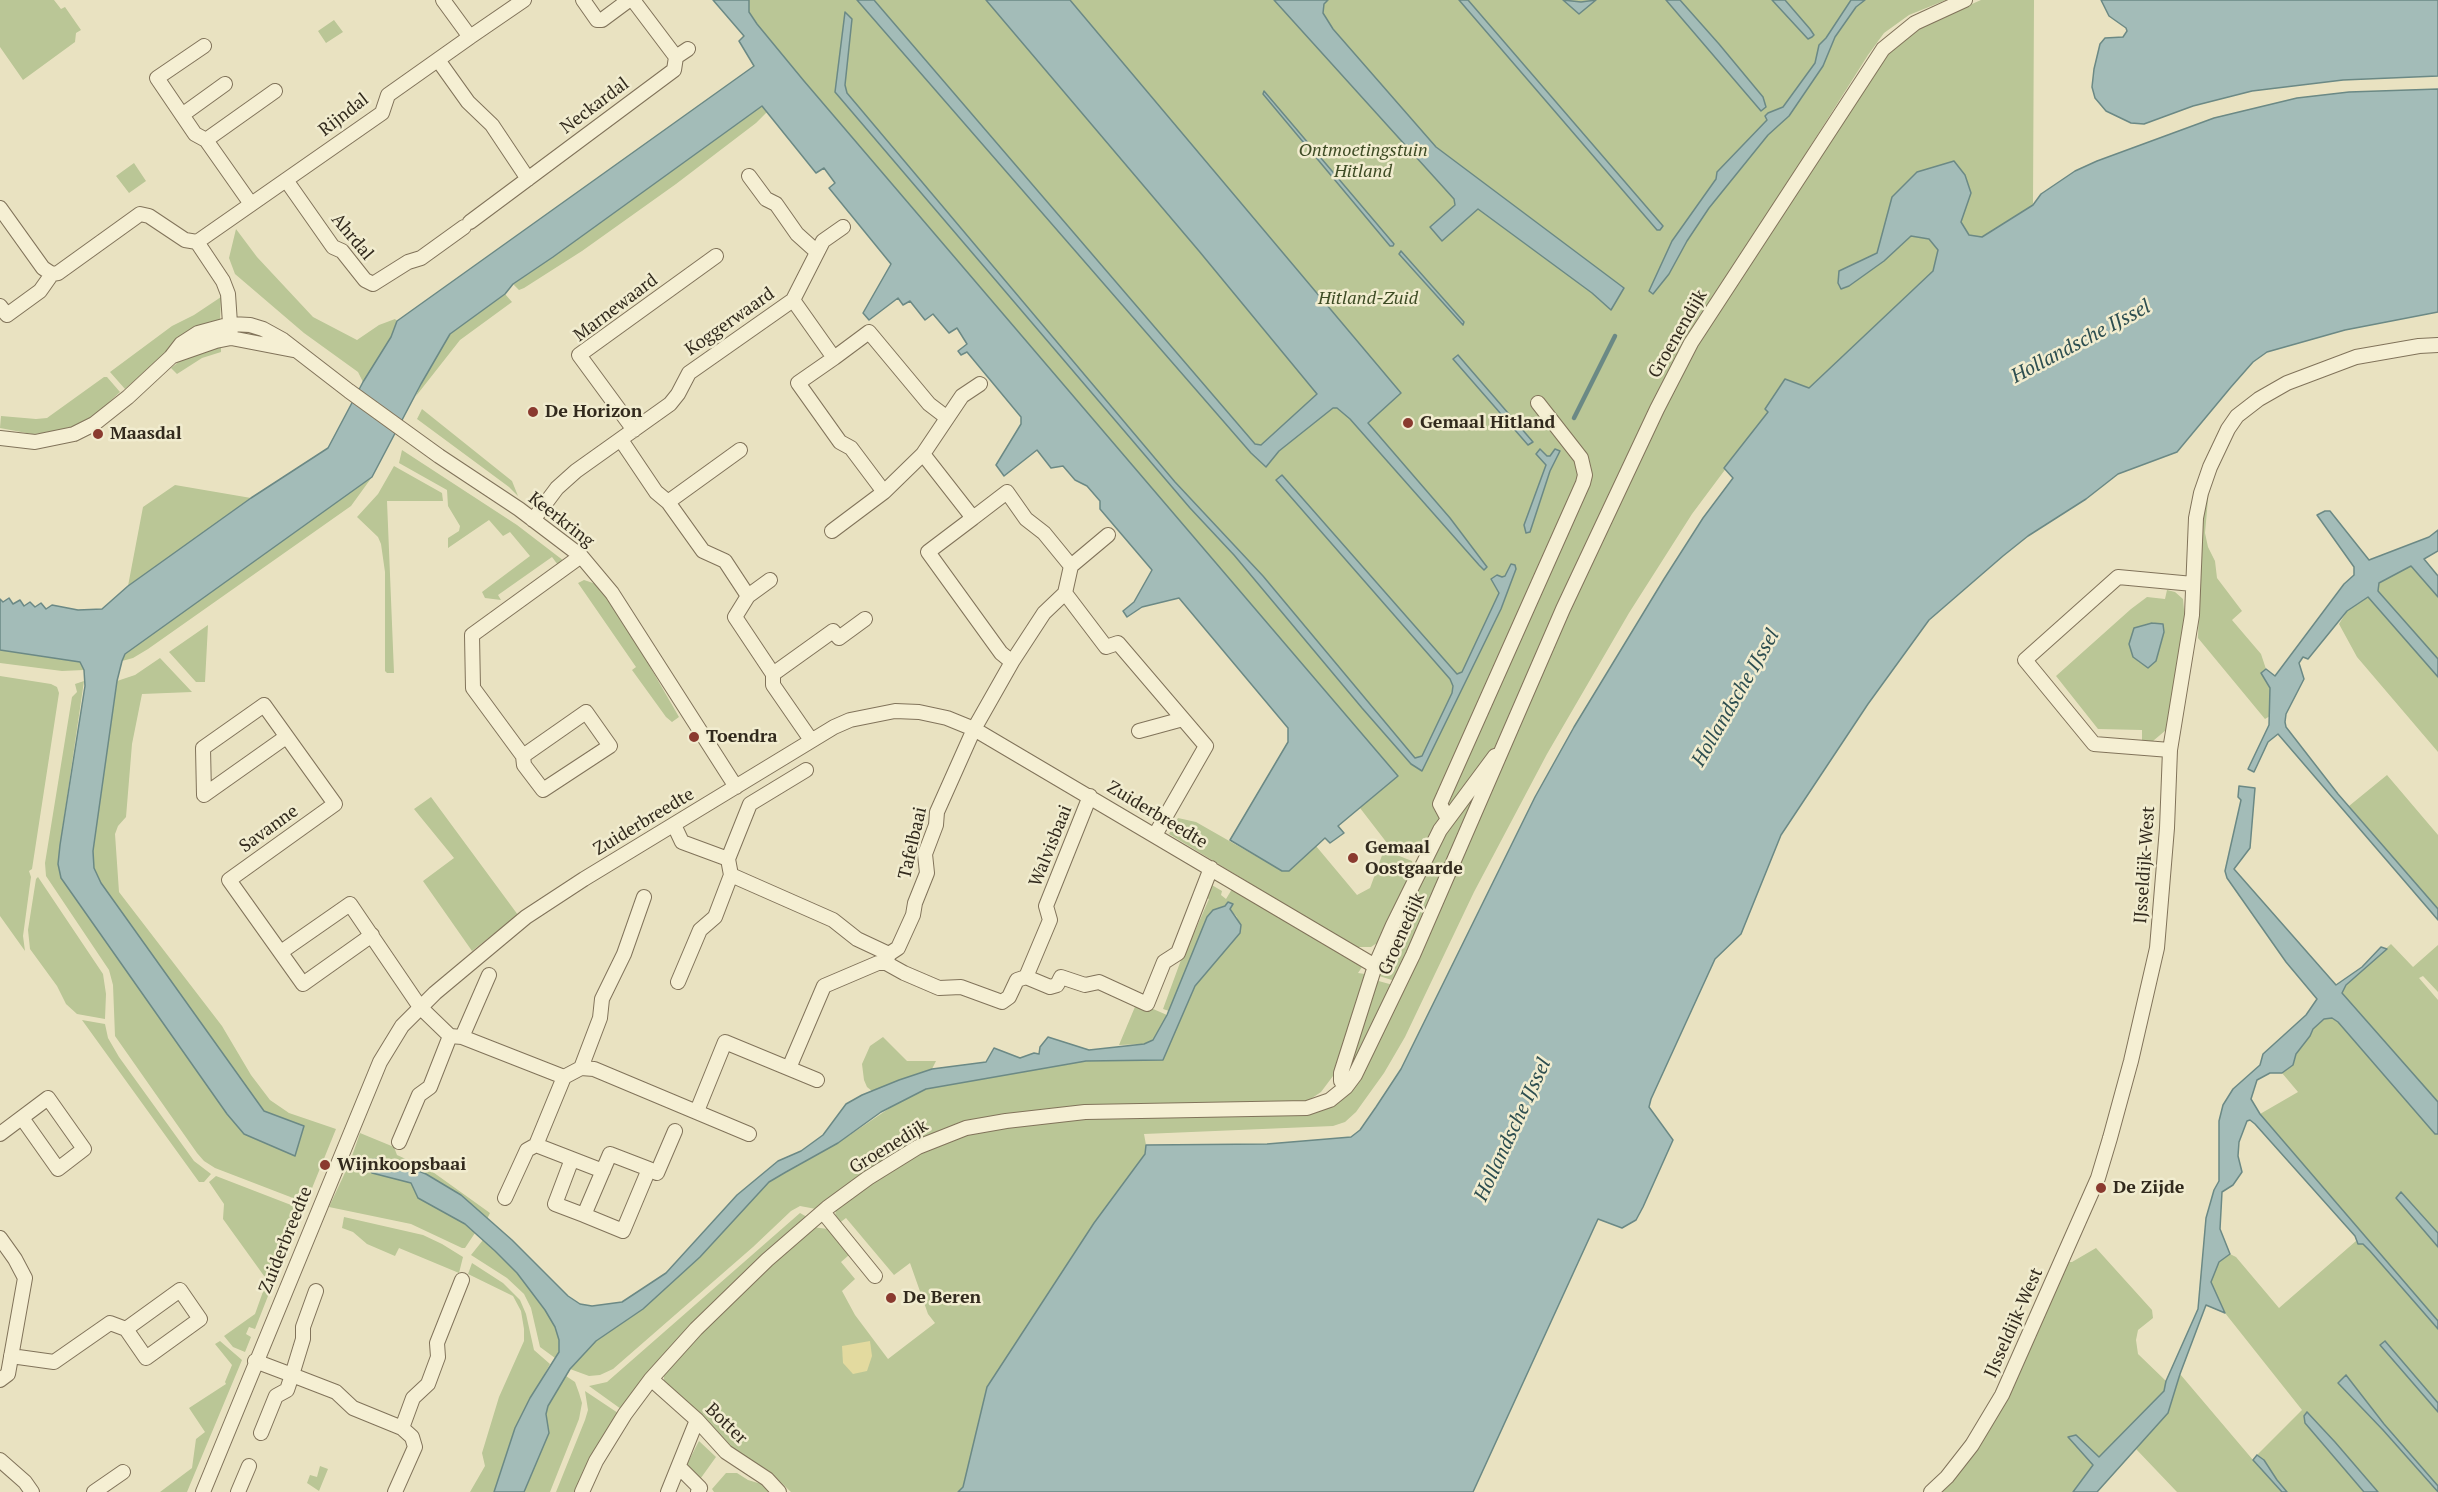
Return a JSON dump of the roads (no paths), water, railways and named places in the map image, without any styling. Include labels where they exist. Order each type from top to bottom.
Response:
[{"type":"street","points":[[443,0],[470,37]]},
{"type":"street","name":"Rijndal","points":[[197,242],[382,112],[388,95],[524,0]]},
{"type":"street","points":[[583,0],[597,20],[602,20],[631,0]]},
{"type":"street","name":"Neckardal","points":[[467,225],[674,70],[682,53],[631,0]]},
{"type":"street","name":"Groenendijk","points":[[1504,746],[1578,577],[1657,409],[1697,334],[1883,49],[1915,23],[1965,0]]},
{"type":"street","points":[[204,46],[157,78],[195,134],[206,140],[252,204]]},
{"type":"street","points":[[438,60],[468,102],[492,126],[528,179]]},
{"type":"street","points":[[182,115],[225,84]]},
{"type":"street","points":[[206,140],[275,91]]},
{"type":"street","points":[[749,176],[766,199],[776,204],[798,234],[818,252]]},
{"type":"street","name":"Ahrdal","points":[[286,180],[333,247],[342,251],[365,280],[373,284],[408,262],[421,258],[467,225]]},
{"type":"street","points":[[0,208],[42,268],[52,274],[58,273],[140,214],[148,216],[185,240],[197,242],[223,281],[229,295],[231,331]]},
{"type":"street","points":[[834,358],[793,300],[823,241],[843,227]]},
{"type":"street","name":"Marnewaard","points":[[634,430],[579,355],[716,256]]},
{"type":"street","points":[[0,306],[7,315],[40,291],[52,274]]},
{"type":"street","name":"Koggerwaard","points":[[533,520],[557,488],[570,476],[670,404],[689,373],[793,300]]},
{"type":"street","name":"Keerkring","points":[[0,438],[35,442],[55,440],[85,429],[128,397],[171,357],[216,341],[231,331],[293,350],[581,556],[612,593],[736,787]]},
{"type":"street","points":[[884,492],[851,448],[840,442],[798,383],[869,332],[929,404],[946,417]]},
{"type":"street","name":"IJsseldijk-West","points":[[1931,1492],[1947,1477],[1972,1445],[2002,1395],[2098,1178],[2131,1061],[2157,948],[2170,750],[2190,642],[2196,518],[2201,493],[2213,460],[2237,416],[2259,399],[2287,383],[2330,365],[2388,350],[2438,345]]},
{"type":"street","points":[[832,531],[884,492],[923,454],[962,396],[980,384]]},
{"type":"street","points":[[1448,819],[1440,804],[1585,475],[1581,458],[1542,408]]},
{"type":"street","points":[[621,440],[657,492],[668,502],[703,551],[725,561],[748,596]]},
{"type":"street","points":[[668,502],[740,450]]},
{"type":"street","points":[[923,454],[973,518]]},
{"type":"street","points":[[1012,662],[1001,653],[928,552],[1007,492],[1026,519],[1044,533],[1071,566]]},
{"type":"street","points":[[1108,535],[1071,566],[1065,593],[1106,647],[1118,643],[1206,746],[1155,835]]},
{"type":"street","points":[[523,756],[586,712],[610,746],[543,790],[524,765],[523,756],[473,688],[472,635],[581,556]]},
{"type":"street","points":[[2170,750],[2094,744],[2025,660],[2118,577],[2193,584]]},
{"type":"street","points":[[770,580],[748,596],[735,617],[772,674],[773,685],[812,740]]},
{"type":"street","name":"Tafelbaai","points":[[888,958],[898,948],[913,915],[915,903],[927,873],[925,854],[936,825],[937,812],[974,729],[1012,662],[1044,613],[1065,593]]},
{"type":"street","points":[[772,674],[833,631],[839,638],[865,619]]},
{"type":"street","name":"Savanne","points":[[286,737],[204,795],[203,748],[264,705],[335,804],[229,880],[303,984],[372,935]]},
{"type":"street","name":"Zuiderbreedte","points":[[203,1492],[380,1062],[402,1026],[420,1007],[526,917],[812,740],[850,720],[895,711],[919,712],[947,718],[974,729],[1375,966]]},
{"type":"street","points":[[1139,731],[1183,719]]},
{"type":"street","name":"Groenedijk","points":[[1346,1087],[1341,1081],[1341,1073],[1375,966],[1428,853],[1448,819],[1504,746]]},
{"type":"street","name":"Groenedijk","points":[[582,1492],[609,1438],[651,1379],[735,1290],[823,1212],[899,1158],[941,1136],[966,1128],[1006,1121],[1108,1111],[1307,1108],[1329,1100],[1346,1087],[1355,1075],[1413,955],[1504,746]]},
{"type":"street","points":[[678,982],[700,930],[715,917],[731,874],[728,859],[750,804],[806,770]]},
{"type":"street","name":"Walvisbaai","points":[[888,958],[904,973],[939,988],[961,987],[1002,1002],[1009,998],[1017,980],[1026,977],[1050,920],[1046,906],[1090,796]]},
{"type":"street","points":[[674,825],[682,842],[728,859]]},
{"type":"street","points":[[1026,977],[1050,987],[1057,985],[1061,977],[1084,985],[1099,982],[1147,1004],[1164,962],[1178,953],[1211,868]]},
{"type":"street","points":[[731,874],[833,920],[857,939],[888,958]]},
{"type":"street","points":[[581,1068],[600,1018],[602,999],[624,954],[644,897]]},
{"type":"street","points":[[281,952],[350,904],[420,1007],[456,1036],[564,1077]]},
{"type":"street","points":[[789,1068],[824,986],[888,958]]},
{"type":"street","points":[[399,1142],[419,1095],[430,1087],[489,975]]},
{"type":"street","points":[[697,1111],[725,1042],[817,1080]]},
{"type":"street","points":[[505,1198],[527,1150],[536,1145],[564,1077],[581,1068],[594,1069],[749,1134]]},
{"type":"street","points":[[0,1134],[48,1098],[84,1149],[58,1169],[22,1118]]},
{"type":"street","points":[[584,1215],[610,1154],[657,1173],[675,1131]]},
{"type":"street","points":[[536,1145],[603,1171]]},
{"type":"street","points":[[572,1159],[555,1204],[623,1231],[649,1169]]},
{"type":"street","points":[[823,1212],[875,1276]]},
{"type":"street","points":[[0,1238],[25,1278],[8,1374],[0,1380]]},
{"type":"street","points":[[402,1428],[413,1398],[428,1384],[438,1357],[437,1343],[462,1280]]},
{"type":"street","points":[[11,1356],[54,1362],[110,1323],[126,1329],[146,1358],[200,1318],[180,1290],[126,1329]]},
{"type":"street","points":[[261,1433],[276,1396],[287,1390],[315,1291]]},
{"type":"street","points":[[255,1361],[336,1392],[353,1408],[402,1428],[412,1437],[415,1447],[395,1492]]},
{"type":"street","name":"Botter","points":[[651,1379],[697,1420],[726,1452],[767,1479],[779,1492]]},
{"type":"street","points":[[668,1492],[697,1420]]},
{"type":"street","points":[[0,1460],[25,1482],[32,1492]]},
{"type":"street","points":[[238,1492],[249,1466]]},
{"type":"street","points":[[679,1467],[700,1488],[698,1492]]},
{"type":"street","points":[[94,1492],[123,1472]]},
{"type":"water","points":[[713,0],[749,0],[749,12],[757,24],[804,81],[1398,776],[1338,826],[1344,833],[1330,843],[1325,838],[1289,871],[1282,871],[1230,840],[1288,742],[1288,728],[1179,598],[1142,607],[1127,617],[1123,611],[1134,602],[1152,570],[1100,509],[1100,501],[1087,486],[1075,480],[1063,466],[1051,468],[1037,450],[1004,476],[996,465],[1021,424],[1021,417],[967,352],[961,355],[958,351],[967,344],[957,328],[949,333],[933,314],[925,320],[910,301],[903,305],[898,298],[869,320],[863,313],[891,264],[829,188],[835,183],[824,168],[816,173],[762,106],[513,284],[505,294],[450,334],[372,477],[125,654],[117,681],[93,851],[94,868],[101,883],[264,1111],[304,1126],[295,1156],[244,1134],[227,1114],[61,878],[58,864],[60,845],[85,686],[84,670],[80,662],[0,650],[0,599],[3,602],[9,598],[13,604],[20,600],[24,606],[30,602],[35,607],[41,603],[46,609],[52,605],[78,610],[102,609],[128,586],[251,498],[328,448],[363,382],[391,337],[397,321],[754,66],[739,41],[744,36]]},
{"type":"water","points":[[857,0],[874,0],[1255,444],[1261,445],[1317,394],[986,0],[1070,0],[1401,393],[1368,423],[1450,518],[1487,567],[1484,570],[1479,565],[1350,419],[1337,408],[1333,408],[1279,451],[1266,467],[1251,453]]},
{"type":"water","points":[[1274,0],[1328,0],[1324,4],[1323,13],[1333,29],[1436,147],[1624,288],[1611,310],[1592,293],[1478,209],[1442,241],[1430,227],[1455,205],[1454,199]]},
{"type":"water","points":[[1459,0],[1468,0],[1663,226],[1660,230],[1657,230]]},
{"type":"water","points":[[1563,0],[1581,2],[1596,0],[1579,14]]},
{"type":"water","points":[[1666,0],[1680,0],[1763,97],[1766,107],[1761,111]]},
{"type":"water","points":[[1772,0],[1785,0],[1814,35],[1808,39]]},
{"type":"water","points":[[1851,0],[1865,0],[1856,7],[1835,37],[1823,66],[1789,116],[1768,135],[1709,208],[1669,274],[1653,294],[1649,291],[1672,241],[1716,179],[1717,172],[1767,120],[1765,116],[1768,113],[1783,107],[1815,63],[1819,45]]},
{"type":"water","points":[[2101,0],[2438,0],[2438,76],[2343,80],[2252,91],[2193,106],[2144,124],[2131,123],[2106,111],[2095,98],[2092,87],[2100,44],[2105,38],[2123,37],[2127,31],[2109,16]]},
{"type":"water","points":[[845,12],[852,19],[845,85],[847,93],[1175,482],[1263,576],[1415,758],[1422,756],[1452,693],[1453,686],[1450,679],[1276,480],[1282,475],[1457,674],[1462,672],[1499,593],[1491,579],[1497,575],[1505,576],[1511,564],[1515,565],[1516,569],[1501,609],[1422,771],[1411,764],[1362,708],[1234,555],[1190,508],[835,92]]},
{"type":"water","name":"Hollandsche IJssel","points":[[2438,89],[2438,312],[2345,330],[2267,352],[2253,362],[2177,452],[2118,474],[2086,499],[2028,536],[1929,620],[1868,704],[1781,835],[1741,934],[1715,959],[1651,1099],[1649,1107],[1673,1140],[1643,1207],[1636,1220],[1622,1228],[1598,1219],[1473,1492],[958,1492],[963,1487],[987,1387],[1094,1223],[1145,1154],[1146,1145],[1267,1144],[1351,1137],[1360,1130],[1401,1069],[1535,797],[1574,727],[1664,579],[1703,518],[1733,478],[1724,468],[1768,412],[1765,409],[1785,379],[1809,388],[1933,271],[1938,250],[1929,239],[1911,236],[1884,261],[1849,286],[1841,289],[1838,283],[1839,271],[1877,253],[1892,197],[1917,172],[1954,161],[1965,175],[1971,193],[1961,222],[1969,235],[1982,237],[2033,205],[2041,194],[2075,171],[2214,118],[2297,98],[2349,92]]},
{"type":"water","points":[[1264,91],[1394,244],[1393,246],[1390,246],[1263,94]]},
{"type":"water","points":[[1401,251],[1464,322],[1463,325],[1399,254]]},
{"type":"water","points":[[1458,355],[1533,442],[1528,445],[1453,359]]},
{"type":"water","points":[[1540,449],[1547,456],[1550,456],[1555,449],[1560,451],[1550,471],[1530,532],[1526,533],[1524,525],[1546,465],[1536,454]]},
{"type":"water","points":[[2330,511],[2369,560],[2429,537],[2438,530],[2438,551],[2424,559],[2438,576],[2438,597],[2411,566],[2379,583],[2378,591],[2438,659],[2438,677],[2368,597],[2347,611],[2308,659],[2303,657],[2299,663],[2304,679],[2286,714],[2285,722],[2286,727],[2338,794],[2438,909],[2438,920],[2278,734],[2268,742],[2254,772],[2248,769],[2269,725],[2270,688],[2261,673],[2266,669],[2275,676],[2344,584],[2354,575],[2354,567],[2317,515]]},
{"type":"water","points":[[2152,623],[2163,624],[2164,632],[2156,661],[2148,668],[2133,657],[2129,644],[2134,628]]},
{"type":"water","points":[[2239,786],[2255,788],[2250,848],[2234,869],[2336,985],[2362,967],[2381,947],[2387,949],[2346,985],[2342,993],[2438,1102],[2438,1134],[2435,1134],[2338,1022],[2332,1018],[2324,1019],[2313,1029],[2296,1054],[2293,1065],[2282,1073],[2270,1073],[2257,1080],[2251,1099],[2260,1114],[2438,1321],[2438,1329],[2370,1251],[2363,1244],[2358,1244],[2355,1236],[2255,1124],[2250,1120],[2247,1121],[2239,1142],[2238,1156],[2242,1172],[2233,1185],[2222,1192],[2220,1229],[2230,1254],[2219,1262],[2211,1282],[2225,1313],[2206,1305],[2168,1413],[2097,1492],[2073,1492],[2093,1465],[2068,1437],[2076,1435],[2099,1457],[2164,1391],[2166,1381],[2198,1309],[2206,1218],[2219,1181],[2219,1121],[2223,1105],[2233,1089],[2260,1065],[2263,1054],[2306,1015],[2317,999],[2286,962],[2227,878],[2225,871],[2241,800],[2238,797]]},
{"type":"water","points":[[1228,902],[1233,904],[1230,909],[1241,925],[1240,933],[1195,986],[1163,1060],[1086,1061],[926,1089],[881,1112],[838,1143],[769,1182],[700,1257],[643,1309],[596,1341],[570,1369],[548,1406],[546,1414],[549,1433],[524,1492],[494,1492],[515,1428],[530,1398],[559,1352],[559,1340],[555,1327],[517,1273],[465,1224],[418,1198],[411,1183],[372,1173],[366,1166],[368,1160],[378,1159],[401,1164],[426,1174],[461,1195],[512,1240],[568,1296],[580,1304],[592,1306],[622,1302],[666,1273],[737,1195],[778,1161],[801,1151],[823,1135],[846,1104],[862,1095],[932,1069],[986,1062],[994,1048],[1020,1058],[1034,1053],[1039,1054],[1040,1047],[1048,1037],[1089,1050],[1144,1044],[1153,1040],[1167,1015],[1207,917],[1213,910],[1225,906]]},
{"type":"water","points":[[2401,1192],[2438,1233],[2438,1247],[2396,1198]]},
{"type":"water","points":[[2385,1341],[2438,1403],[2438,1412],[2380,1345]]},
{"type":"water","points":[[2346,1375],[2384,1424],[2438,1486],[2438,1492],[2338,1383]]},
{"type":"water","points":[[2307,1412],[2378,1492],[2364,1492],[2305,1423],[2304,1416]]},
{"type":"water","points":[[2257,1455],[2264,1460],[2287,1492],[2282,1492],[2253,1460]]},
{"type":"waterway","points":[[1574,418],[1615,336]]},
{"type":"place","name":"De Horizon","points":[[533,412]]},
{"type":"place","name":"Gemaal Hitland","points":[[1408,423]]},
{"type":"place","name":"Maasdal","points":[[98,434]]},
{"type":"place","name":"Toendra","points":[[694,737]]},
{"type":"place","name":"Gemaal Oostgaarde","points":[[1353,858]]},
{"type":"place","name":"Wijnkoopsbaai","points":[[325,1165]]},
{"type":"place","name":"De Zijde","points":[[2101,1188]]},
{"type":"place","name":"De Beren","points":[[891,1298]]},
{"type":"park label","name":"Ontmoetingstuin Hitland","points":[[1363,161]]},
{"type":"park label","name":"Hitland-Zuid","points":[[1368,299]]}]
